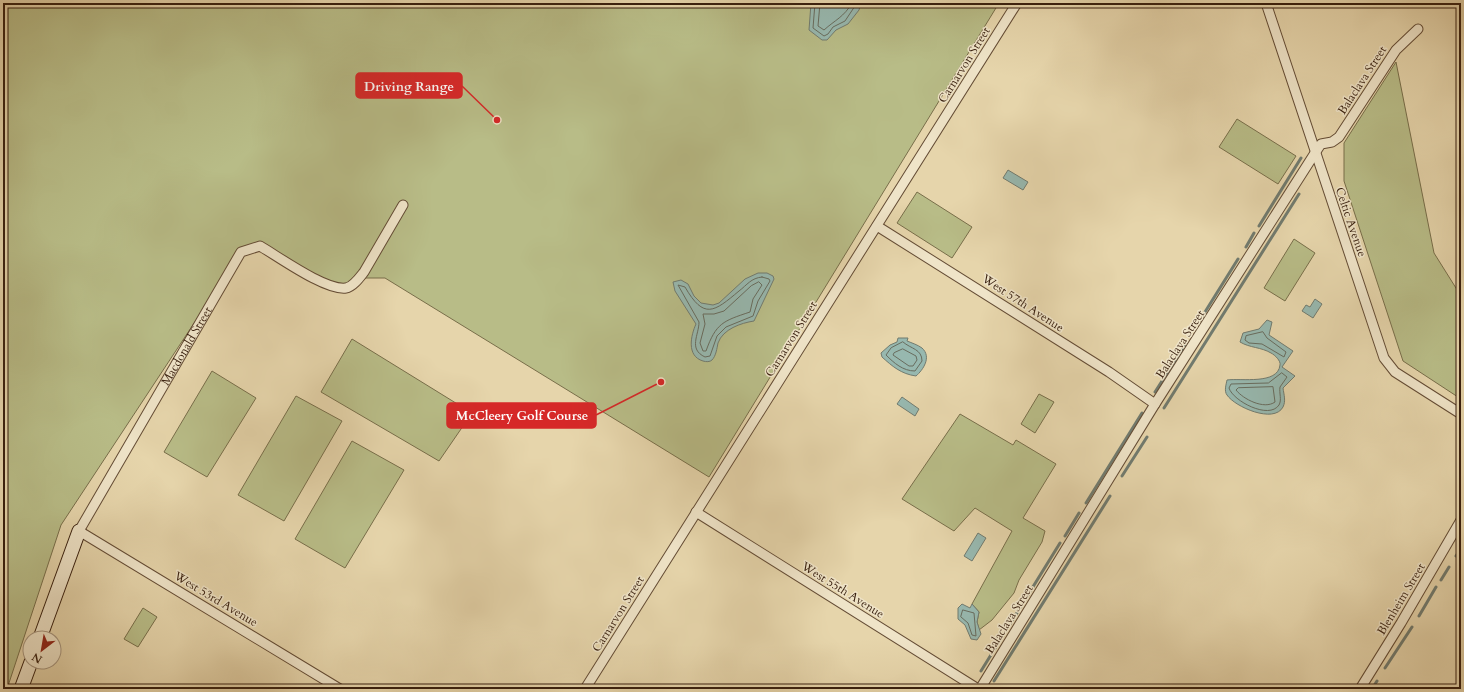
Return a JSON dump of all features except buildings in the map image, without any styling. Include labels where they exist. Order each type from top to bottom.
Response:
[{"type":"street","name":"Carnarvon Street","points":[[585,689],[1017,3]]},
{"type":"street","name":"Celtic Avenue","points":[[1266,3],[1384,358],[1395,372],[1461,414]]},
{"type":"street","name":"Balaclava Street","points":[[979,689],[1155,404],[1315,153],[1321,144],[1332,142],[1339,137],[1396,50],[1418,29]]},
{"type":"street","name":"Macdonald Street","points":[[43,630],[80,531],[241,252],[260,246],[322,282],[335,288],[348,288],[360,278],[364,272],[403,205]]},
{"type":"street","name":"West 57th Avenue","points":[[877,226],[1109,372],[1155,404]]},
{"type":"street","name":"West 55th Avenue","points":[[696,512],[979,689]]},
{"type":"street","name":"Blenheim Street","points":[[1360,689],[1401,623],[1461,520]]},
{"type":"street","name":"West 53rd Avenue","points":[[80,531],[340,689]]},
{"type":"street","points":[[20,689],[28,670]]},
{"type":"green space","points":[[3,3],[999,3],[709,477],[385,278],[360,278],[347,288],[335,288],[260,246],[241,252],[61,525],[26,630],[22,630],[22,643],[7,689],[3,689]]},
{"type":"green space","points":[[1396,62],[1434,253],[1461,296],[1461,399],[1403,361],[1344,181],[1344,143]]},
{"type":"green space","points":[[1237,119],[1296,156],[1278,184],[1219,147]]},
{"type":"green space","points":[[917,192],[972,227],[952,258],[897,223]]},
{"type":"green space","points":[[1294,239],[1315,253],[1285,301],[1264,288]]},
{"type":"green space","points":[[352,339],[472,413],[439,461],[321,392]]},
{"type":"green space","points":[[212,371],[256,398],[207,477],[164,452]]},
{"type":"green space","points":[[1039,394],[1054,402],[1035,433],[1021,424]]},
{"type":"green space","points":[[296,396],[342,421],[284,521],[238,495]]},
{"type":"green space","points":[[960,414],[1013,445],[1016,440],[1056,464],[1023,518],[1045,531],[1042,542],[1019,580],[1014,593],[992,620],[979,630],[977,622],[979,612],[972,604],[1012,531],[975,508],[954,531],[902,499]]},
{"type":"green space","points":[[352,441],[404,470],[345,568],[295,539]]},
{"type":"green space","points":[[143,608],[157,617],[138,647],[124,639]]},
{"type":"water","points":[[811,3],[861,3],[859,10],[848,24],[836,30],[827,40],[822,40],[809,30]]},
{"type":"water","points":[[1008,170],[1028,182],[1023,190],[1003,178]]},
{"type":"water","points":[[758,273],[767,273],[773,276],[774,279],[754,321],[738,325],[728,330],[720,338],[711,361],[705,362],[698,358],[694,355],[691,345],[696,324],[675,291],[673,282],[681,280],[688,284],[694,296],[701,303],[713,305],[719,303],[745,279]]},
{"type":"water","points":[[1315,299],[1322,304],[1313,318],[1302,311],[1306,305],[1310,307]]},
{"type":"water","points":[[1267,320],[1272,322],[1269,335],[1293,351],[1282,367],[1295,376],[1283,388],[1285,400],[1283,407],[1278,412],[1272,414],[1263,414],[1246,409],[1231,400],[1225,390],[1227,380],[1266,378],[1273,376],[1278,371],[1280,363],[1274,355],[1267,351],[1240,342],[1243,333],[1259,329]]},
{"type":"water","points":[[898,338],[908,338],[907,341],[922,348],[925,352],[926,359],[924,367],[916,376],[901,371],[882,357],[881,353],[890,345],[897,342]]},
{"type":"water","points":[[902,397],[919,409],[915,416],[897,404]]},
{"type":"water","points":[[978,533],[986,538],[972,561],[964,556]]},
{"type":"water","points":[[962,604],[970,608],[972,604],[979,612],[977,622],[981,634],[977,640],[971,639],[965,625],[958,619],[958,608]]},
{"type":"waterway","points":[[1259,226],[1301,158]]},
{"type":"waterway","points":[[1164,408],[1299,194]]},
{"type":"waterway","points":[[1246,247],[1254,233]]},
{"type":"waterway","points":[[1200,320],[1238,259]]},
{"type":"waterway","points":[[1155,392],[1187,342]]},
{"type":"waterway","points":[[1086,503],[1142,413]]},
{"type":"waterway","points":[[1122,476],[1147,437]]},
{"type":"waterway","points":[[994,681],[1110,496]]},
{"type":"waterway","points":[[1065,536],[1079,513]]},
{"type":"waterway","points":[[981,671],[1060,543]]},
{"type":"waterway","points":[[1456,556],[1461,548]]},
{"type":"waterway","points":[[1441,580],[1449,567]]},
{"type":"waterway","points":[[1419,616],[1436,587]]},
{"type":"waterway","points":[[1385,668],[1412,627]]},
{"type":"waterway","points":[[1372,689],[1377,681]]},
{"type":"place","name":"Driving Range","points":[[497,120]]},
{"type":"place","name":"McCleery Golf Course","points":[[661,382]]}]
